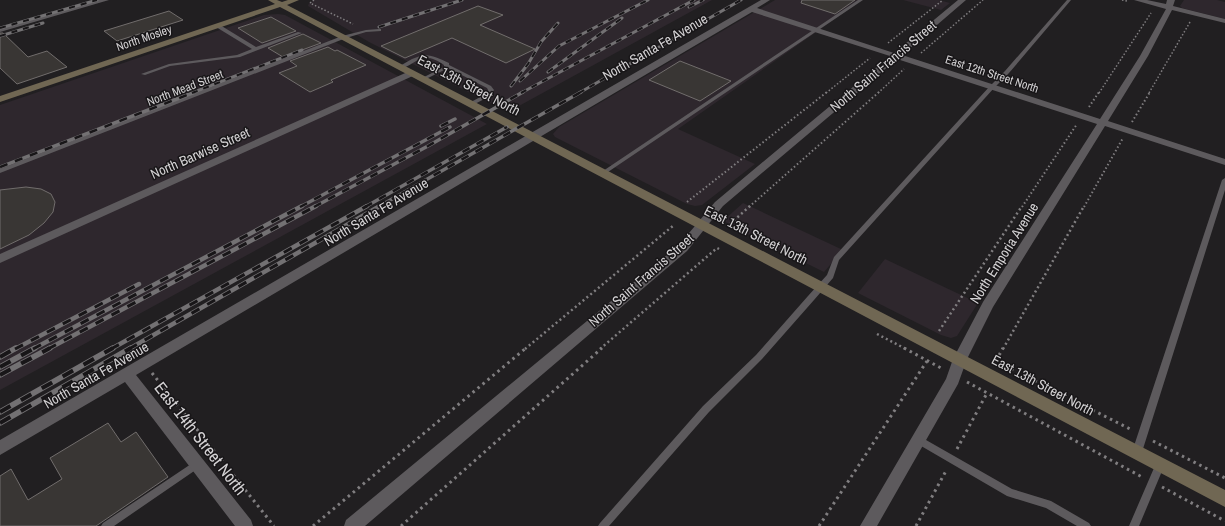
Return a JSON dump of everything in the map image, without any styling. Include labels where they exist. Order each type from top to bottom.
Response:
[{"type":"main road","name":"East 13th Street North","points":[[272,0],[821,286],[1225,499]]},
{"type":"main road","name":"North Mosley","points":[[0,99],[295,0]]},
{"type":"street","points":[[0,30],[105,0]]},
{"type":"street","name":"North Santa Fe Avenue","points":[[0,448],[766,0]]},
{"type":"street","name":"North Saint Francis Street","points":[[352,526],[683,248],[719,204],[962,0]]},
{"type":"street","points":[[1138,0],[1153,4],[1170,4],[1191,13],[1225,21]]},
{"type":"street","name":"North Emporia Avenue","points":[[868,526],[955,376],[960,359],[988,305],[1144,56],[1170,4]]},
{"type":"street","name":"East 12th Street North","points":[[751,9],[1225,162]]},
{"type":"street","name":"North Barwise Street","points":[[0,259],[412,73]]},
{"type":"street","name":"East 14th Street North","points":[[127,374],[245,526]]},
{"type":"lane","points":[[603,173],[861,0]]},
{"type":"lane","points":[[603,526],[706,409],[759,357],[830,276],[836,259],[992,86],[1007,72],[1069,0]]},
{"type":"lane","points":[[218,26],[256,49]]},
{"type":"lane","name":"North Mead Street","points":[[0,171],[344,37],[379,30]]},
{"type":"lane","points":[[143,74],[169,65],[238,56],[300,33]]},
{"type":"lane","points":[[400,67],[429,56],[489,87],[491,90],[488,95],[471,104]]},
{"type":"lane","points":[[422,79],[446,68],[447,66]]},
{"type":"lane","points":[[1137,452],[1225,180]]},
{"type":"lane","points":[[919,440],[1010,493],[1048,504],[1086,526]]},
{"type":"lane","points":[[106,526],[197,464]]},
{"type":"lane","points":[[1134,526],[1160,464]]},
{"type":"path","points":[[310,3],[314,0]]},
{"type":"path","points":[[687,202],[943,0]]},
{"type":"path","points":[[729,224],[983,0]]},
{"type":"path","points":[[938,331],[1155,8],[1153,4]]},
{"type":"path","points":[[996,361],[1192,17],[1191,13]]},
{"type":"path","points":[[313,526],[675,225],[668,222]]},
{"type":"path","points":[[401,526],[681,278],[717,248],[724,252]]},
{"type":"path","points":[[873,331],[1225,521]]},
{"type":"path","points":[[819,526],[927,361]]},
{"type":"path","points":[[152,373],[274,526]]},
{"type":"shaded area","points":[[313,0],[712,0],[508,112],[369,42],[308,6]]},
{"type":"shaded area","points":[[775,0],[862,0],[678,129],[755,164],[702,205],[695,206],[687,204],[555,137],[553,134],[559,127]]},
{"type":"shaded area","points":[[903,0],[939,0],[950,3],[941,10]]},
{"type":"shaded area","points":[[1184,0],[1217,0],[1225,2],[1225,19],[1182,8],[1180,6]]},
{"type":"shaded area","points":[[264,15],[285,15],[487,124],[0,390],[0,105]]},
{"type":"shaded area","points":[[743,203],[843,250],[824,272],[729,225],[724,220]]},
{"type":"shaded area","points":[[885,259],[978,303],[957,336],[951,338],[941,335],[858,293]]},
{"type":"building","points":[[802,0],[855,0],[835,14],[801,3]]},
{"type":"building","points":[[478,6],[503,15],[480,25],[535,49],[506,63],[452,38],[405,58],[381,46]]},
{"type":"building","points":[[169,11],[183,20],[117,41],[104,31]]},
{"type":"building","points":[[271,17],[296,31],[262,43],[238,28]]},
{"type":"building","points":[[0,33],[3,33],[28,57],[47,51],[67,67],[17,84],[0,68]]},
{"type":"building","points":[[303,34],[321,43],[283,57],[268,48]]},
{"type":"building","points":[[328,47],[366,65],[331,80],[333,82],[310,92],[279,73],[297,66],[290,61]]},
{"type":"building","points":[[680,61],[731,81],[700,101],[649,80]]},
{"type":"building","points":[[26,187],[41,189],[51,194],[55,202],[53,212],[44,223],[29,235],[0,249],[0,190]]},
{"type":"building","points":[[108,423],[121,442],[136,432],[168,477],[96,526],[0,526],[0,476],[11,469],[28,500],[62,479],[50,458]]},
{"type":"railway","points":[[0,28],[97,0]]},
{"type":"railway","points":[[379,27],[462,0]]},
{"type":"railway","points":[[520,81],[559,46],[648,0]]},
{"type":"railway","points":[[521,93],[694,0]]},
{"type":"railway","points":[[689,7],[703,0]]},
{"type":"railway","points":[[579,93],[741,0]]},
{"type":"railway","points":[[548,72],[622,18]]},
{"type":"railway","points":[[0,36],[43,23]]},
{"type":"railway","points":[[511,86],[528,64],[541,42],[558,23]]},
{"type":"railway","points":[[192,93],[302,50]]},
{"type":"railway","points":[[0,167],[195,92]]},
{"type":"railway","points":[[314,207],[428,146],[523,92]]},
{"type":"railway","points":[[378,207],[581,92]]},
{"type":"railway","points":[[441,126],[455,119]]},
{"type":"railway","points":[[300,207],[450,127]]},
{"type":"railway","points":[[365,207],[507,127]]},
{"type":"railway","points":[[33,349],[302,206]]},
{"type":"railway","points":[[48,349],[316,206]]},
{"type":"railway","points":[[111,349],[367,206]]},
{"type":"railway","points":[[129,349],[380,206]]},
{"type":"railway","points":[[15,349],[139,284]]},
{"type":"railway","points":[[0,357],[16,348]]},
{"type":"railway","points":[[0,367],[35,348]]},
{"type":"railway","points":[[0,375],[50,348]]},
{"type":"railway","points":[[0,412],[113,348]]},
{"type":"railway","points":[[0,423],[131,348]]}]
